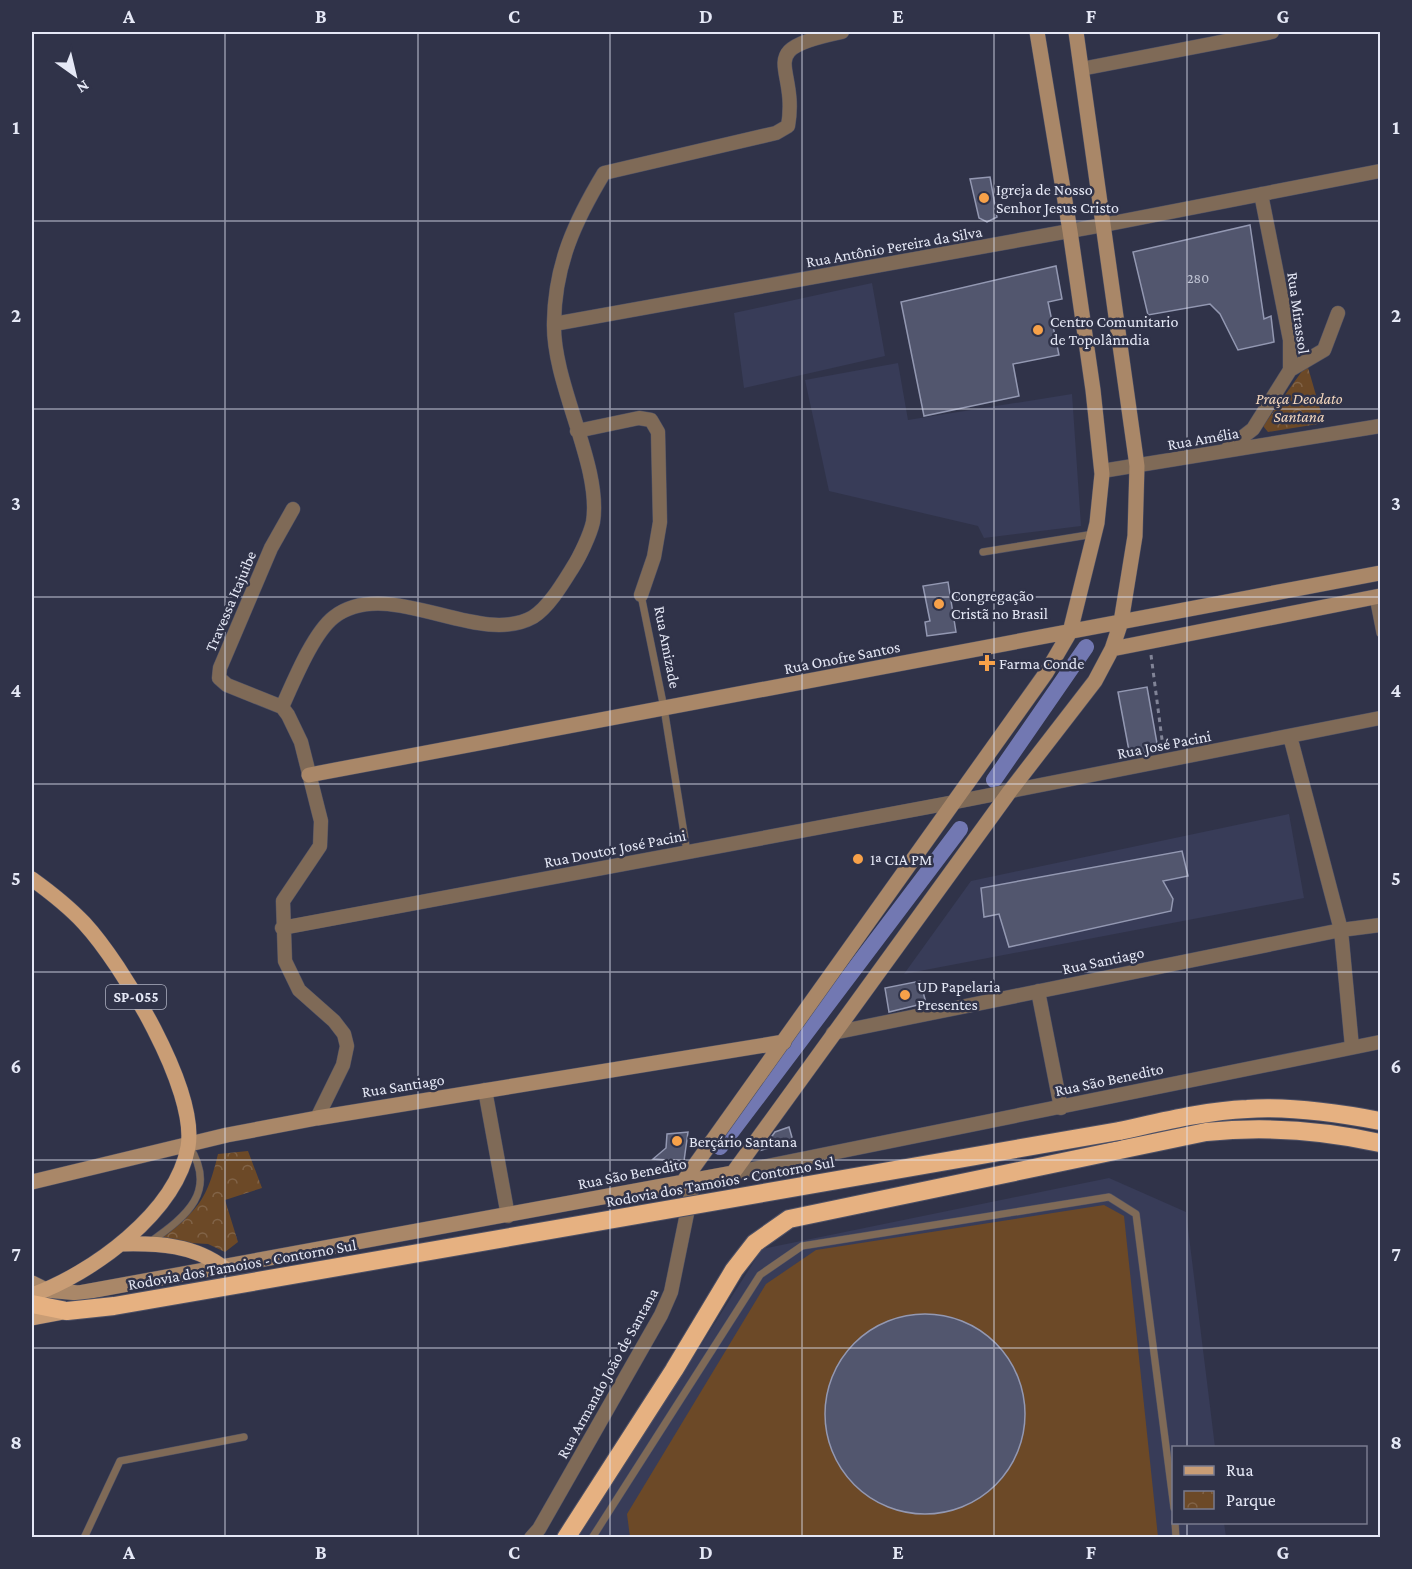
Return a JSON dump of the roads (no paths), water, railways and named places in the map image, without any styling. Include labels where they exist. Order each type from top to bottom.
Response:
[{"type":"highway","name":"Rodovia dos Tamoios - Contorno Sul","points":[[32,1304],[67,1311],[114,1306],[1248,1108],[1344,1114],[1380,1121]]},
{"type":"highway","points":[[566,1538],[674,1370],[734,1270],[755,1243],[789,1219],[1206,1132],[1251,1127],[1338,1134],[1380,1143]]},
{"type":"main road","name":"SP-055","points":[[32,879],[53,894],[83,922],[132,989],[176,1077],[182,1098],[188,1145],[172,1188],[121,1244],[76,1276],[39,1292]]},
{"type":"main road","points":[[121,1244],[148,1244],[195,1251],[210,1256],[224,1268]]},
{"type":"main road","name":"Rodovia dos Tamoios - Contorno Sul","points":[[32,1318],[67,1311]]},
{"type":"street","points":[[317,1118],[343,1065],[347,1046],[344,1034],[334,1021],[299,990],[285,962],[282,928],[283,901],[320,846],[321,821],[301,742],[282,707],[301,664],[333,618],[361,604],[387,604],[485,622],[509,623],[533,617],[551,598],[574,566],[593,522],[591,479],[564,385],[554,324],[557,289],[573,226],[604,173],[776,133],[788,126],[790,114],[784,57],[789,49],[811,38],[842,32]]},
{"type":"street","points":[[688,1180],[1046,673],[1070,632],[1094,534],[1102,471],[1094,390],[1036,32]]},
{"type":"street","points":[[733,1173],[1010,791],[1095,681],[1112,649],[1121,622],[1135,536],[1137,466],[1076,32]]},
{"type":"street","points":[[1081,69],[1272,32]]},
{"type":"street","name":"Rua Antônio Pereira da Silva","points":[[554,324],[1103,225],[1380,171]]},
{"type":"street","name":"Rua Mirassol","points":[[1226,450],[1253,429],[1290,370],[1290,340],[1261,194]]},
{"type":"street","points":[[1290,370],[1324,350],[1338,313]]},
{"type":"street","name":"Rua Amizade","points":[[577,432],[639,418],[651,420],[658,432],[660,522],[654,556],[641,595]]},
{"type":"street","name":"Rua Amélia","points":[[1102,471],[1380,426]]},
{"type":"street","name":"Travessa Itajuibe","points":[[282,707],[227,685],[219,678],[220,668],[271,548],[293,509]]},
{"type":"street","name":"Rua Onofre Santos","points":[[309,775],[1380,573]]},
{"type":"street","points":[[1112,649],[1377,596]]},
{"type":"street","name":"Rua José Pacini","points":[[955,802],[1380,718]]},
{"type":"street","points":[[1290,736],[1341,930],[1352,1047]]},
{"type":"street","name":"Rua Doutor José Pacini","points":[[282,928],[955,802]]},
{"type":"street","name":"Rua Santiago","points":[[833,1033],[1341,930],[1380,925]]},
{"type":"street","points":[[1038,991],[1061,1107]]},
{"type":"street","name":"Rua Santiago","points":[[32,1182],[188,1145],[317,1118],[784,1042]]},
{"type":"street","name":"Rua São Benedito","points":[[32,1283],[39,1292],[80,1293],[224,1268],[733,1173],[1380,1042]]},
{"type":"street","points":[[485,1090],[508,1216]]},
{"type":"street","name":"Rua Armando João de Santana","points":[[531,1538],[539,1529],[661,1315],[671,1292],[688,1180]]},
{"type":"lane","points":[[983,552],[1094,534]]},
{"type":"lane","name":"Rua Amizade","points":[[641,595],[664,708],[687,852]]},
{"type":"lane","points":[[1377,596],[1380,633]]},
{"type":"lane","points":[[148,1244],[183,1214],[198,1196],[202,1184],[202,1172],[188,1145]]},
{"type":"lane","points":[[592,1538],[760,1275],[802,1246],[1109,1197],[1136,1214],[1172,1500]]},
{"type":"lane","points":[[84,1538],[120,1461],[244,1437]]},
{"type":"waterway","points":[[994,780],[1086,647]]},
{"type":"waterway","points":[[720,1147],[960,829]]},
{"type":"place","name":"Igreja de Nosso Senhor Jesus Cristo","points":[[984,198]]},
{"type":"place","name":"Centro Comunitario de Topolânndia","points":[[1038,330]]},
{"type":"place","name":"Congregação Cristã no Brasil","points":[[939,604]]},
{"type":"place","name":"Farma Conde","points":[[987,663]]},
{"type":"place","name":"1ª CIA PM","points":[[858,859]]},
{"type":"place","name":"UD Papelaria Presentes","points":[[905,995]]},
{"type":"place","name":"Berçário Santana","points":[[677,1141]]},
{"type":"park label","name":"Praça Deodato Santana","points":[[1299,407]]}]
